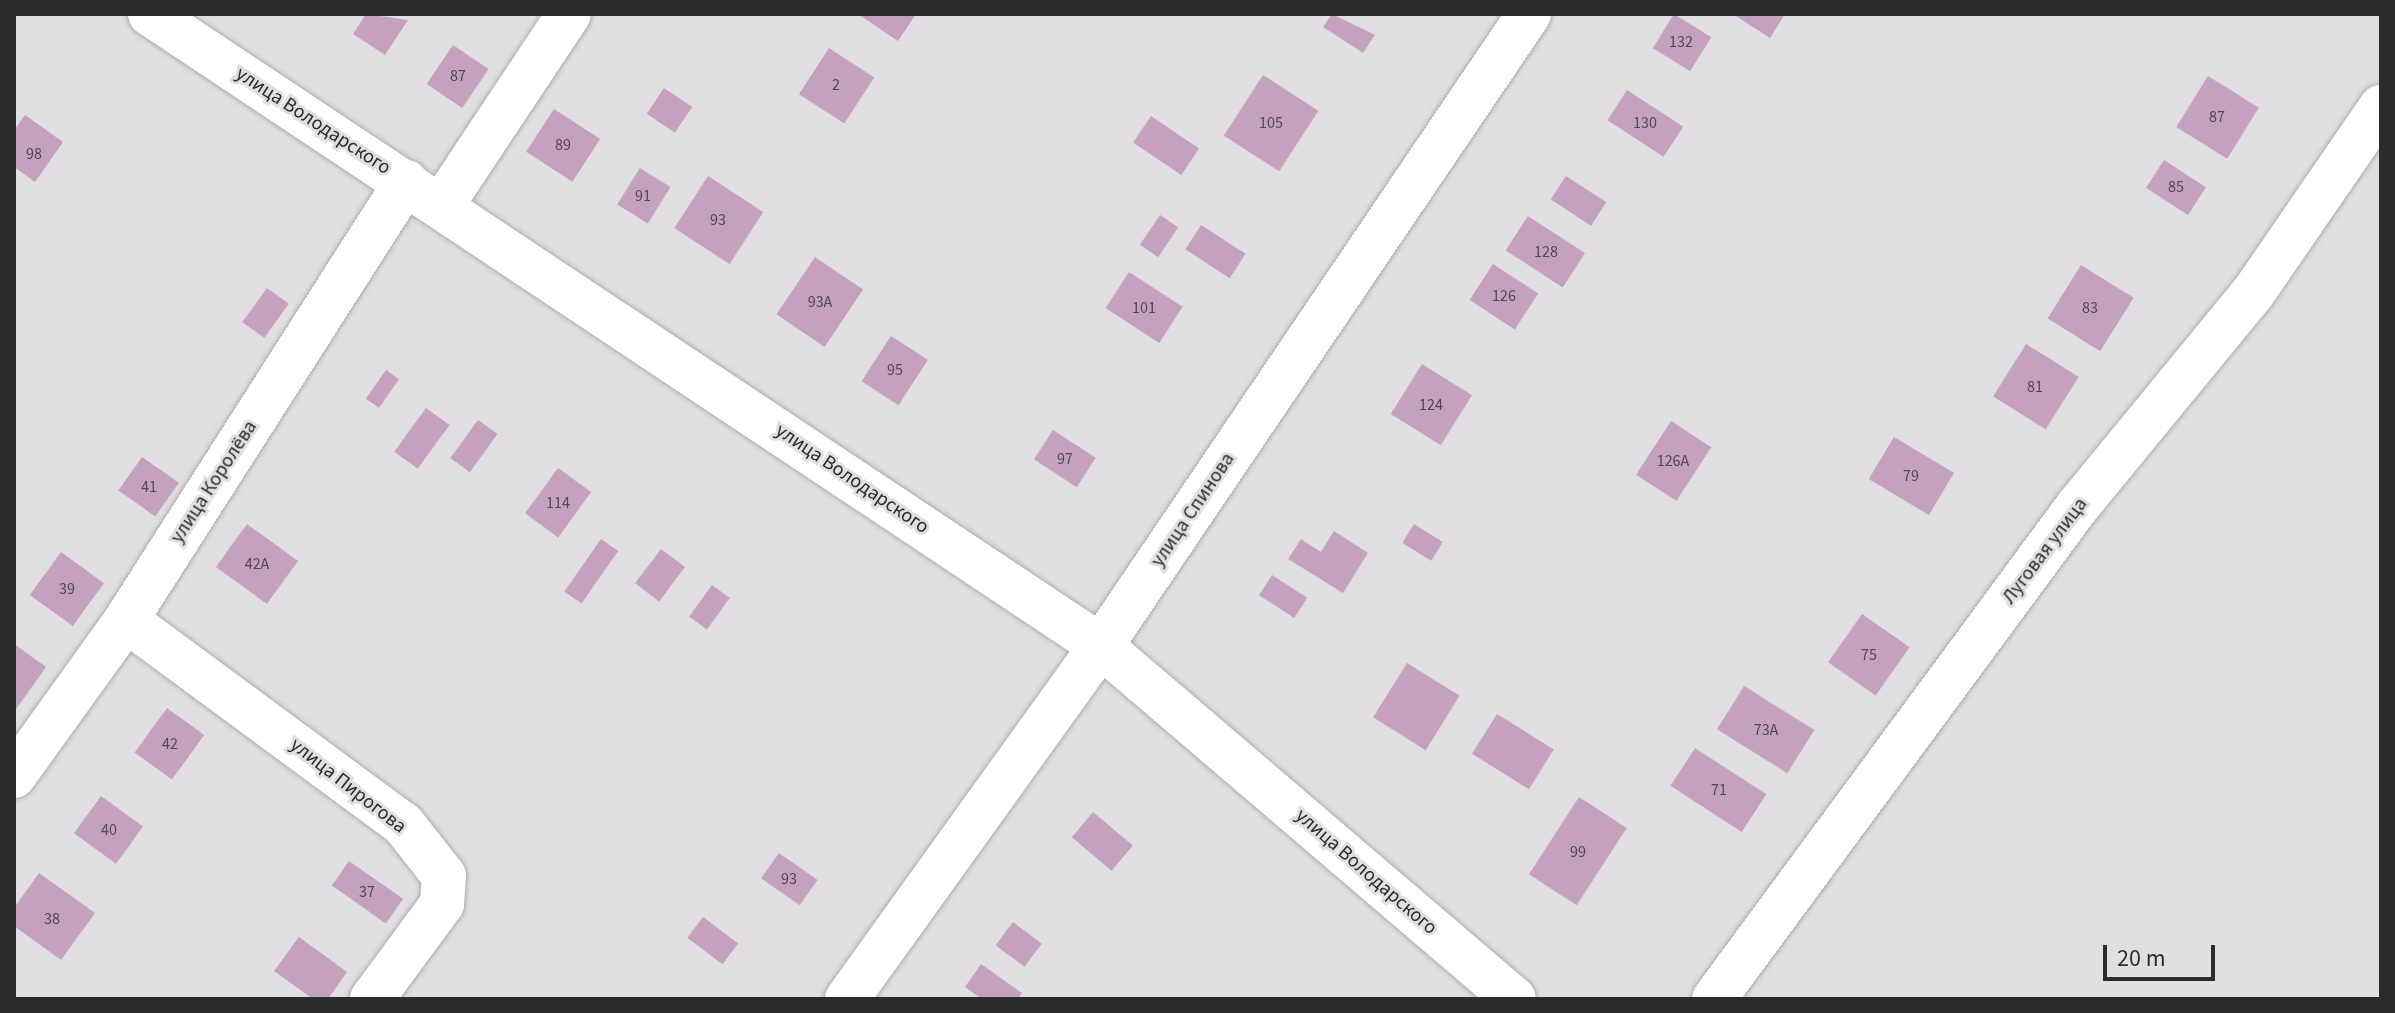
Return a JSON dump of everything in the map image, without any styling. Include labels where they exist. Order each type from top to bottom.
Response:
[{"type":"street","name":"улица Володарского","points":[[150,14],[1101,646],[1514,999]]},
{"type":"street","name":"улица Королёва","points":[[14,776],[424,194],[569,14]]},
{"type":"street","name":"улица Спинова","points":[[847,999],[1101,646],[1529,14]]},
{"type":"street","name":"Луговая улица","points":[[1714,999],[2077,507],[2253,293],[2381,107]]},
{"type":"street","name":"улица Пирогова","points":[[126,620],[403,824],[444,876],[442,904],[372,999]]},
{"type":"building","points":[[366,14],[408,20],[385,55],[353,34]]},
{"type":"building","points":[[858,14],[916,14],[898,41]]},
{"type":"building","points":[[1332,14],[1375,35],[1363,53],[1323,27]]},
{"type":"building","points":[[1674,14],[1711,37],[1690,71],[1653,48]]},
{"type":"building","points":[[1733,14],[1785,14],[1770,38]]},
{"type":"building","points":[[453,45],[489,69],[462,108],[427,84]]},
{"type":"building","points":[[829,48],[874,77],[844,124],[799,94]]},
{"type":"building","points":[[1263,75],[1318,111],[1279,171],[1224,135]]},
{"type":"building","points":[[2208,76],[2259,108],[2227,159],[2176,127]]},
{"type":"building","points":[[664,88],[692,107],[675,133],[647,114]]},
{"type":"building","points":[[1627,90],[1683,126],[1664,157],[1607,120]]},
{"type":"building","points":[[554,109],[600,139],[572,182],[526,152]]},
{"type":"building","points":[[25,115],[63,142],[35,182],[14,167],[14,130]]},
{"type":"building","points":[[1151,116],[1199,148],[1181,175],[1133,143]]},
{"type":"building","points":[[2164,160],[2206,187],[2188,215],[2146,188]]},
{"type":"building","points":[[640,168],[671,187],[648,224],[617,204]]},
{"type":"building","points":[[708,176],[763,212],[730,264],[674,228]]},
{"type":"building","points":[[1566,176],[1606,202],[1591,226],[1551,199]]},
{"type":"building","points":[[1160,215],[1178,227],[1158,257],[1140,245]]},
{"type":"building","points":[[1528,216],[1585,253],[1563,287],[1506,250]]},
{"type":"building","points":[[1201,225],[1245,254],[1230,278],[1185,249]]},
{"type":"building","points":[[815,257],[863,289],[824,347],[776,314]]},
{"type":"building","points":[[1493,264],[1538,293],[1515,329],[1470,300]]},
{"type":"building","points":[[2081,265],[2134,298],[2100,351],[2048,318]]},
{"type":"building","points":[[1129,272],[1183,307],[1159,343],[1106,308]]},
{"type":"building","points":[[267,288],[289,304],[264,338],[242,322]]},
{"type":"building","points":[[891,336],[928,360],[898,405],[862,381]]},
{"type":"building","points":[[2026,344],[2079,377],[2046,429],[1993,397]]},
{"type":"building","points":[[1422,364],[1472,395],[1441,445],[1391,414]]},
{"type":"building","points":[[386,370],[399,379],[379,408],[366,399]]},
{"type":"building","points":[[426,408],[449,425],[418,469],[394,452]]},
{"type":"building","points":[[478,420],[497,434],[470,472],[450,458]]},
{"type":"building","points":[[1671,421],[1711,447],[1676,501],[1636,475]]},
{"type":"building","points":[[1053,430],[1096,458],[1077,487],[1034,459]]},
{"type":"building","points":[[1894,437],[1954,473],[1929,515],[1869,479]]},
{"type":"building","points":[[142,457],[179,483],[155,516],[118,491]]},
{"type":"building","points":[[558,468],[591,492],[558,537],[525,513]]},
{"type":"building","points":[[247,524],[298,561],[267,604],[216,567]]},
{"type":"building","points":[[1414,524],[1443,542],[1431,561],[1402,543]]},
{"type":"building","points":[[1334,531],[1368,553],[1343,593],[1288,559],[1301,539],[1321,552]]},
{"type":"building","points":[[601,539],[618,551],[581,603],[564,591]]},
{"type":"building","points":[[661,549],[685,567],[659,601],[635,583]]},
{"type":"building","points":[[61,552],[104,583],[73,626],[30,595]]},
{"type":"building","points":[[1272,575],[1307,598],[1294,618],[1259,595]]},
{"type":"building","points":[[712,585],[730,598],[707,629],[689,617]]},
{"type":"building","points":[[1862,614],[1910,647],[1876,696],[1828,662]]},
{"type":"building","points":[[14,644],[46,667],[14,712]]},
{"type":"building","points":[[1407,663],[1460,696],[1426,750],[1373,717]]},
{"type":"building","points":[[1744,686],[1814,730],[1787,773],[1717,729]]},
{"type":"building","points":[[167,708],[204,735],[172,780],[135,752]]},
{"type":"building","points":[[1497,714],[1554,750],[1529,789],[1472,754]]},
{"type":"building","points":[[1695,748],[1766,794],[1742,832],[1670,786]]},
{"type":"building","points":[[101,796],[143,827],[116,864],[74,833]]},
{"type":"building","points":[[1579,797],[1627,828],[1577,905],[1529,874]]},
{"type":"building","points":[[1093,812],[1133,845],[1112,871],[1072,837]]},
{"type":"building","points":[[779,853],[818,880],[800,905],[761,878]]},
{"type":"building","points":[[349,861],[403,899],[386,923],[332,886]]},
{"type":"building","points":[[39,873],[95,913],[61,960],[14,926],[14,908]]},
{"type":"building","points":[[703,917],[738,943],[722,964],[687,938]]},
{"type":"building","points":[[1013,922],[1042,944],[1024,967],[996,945]]},
{"type":"building","points":[[299,937],[347,972],[328,999],[313,999],[274,971]]},
{"type":"building","points":[[981,964],[1022,993],[1018,999],[982,999],[965,987]]}]
